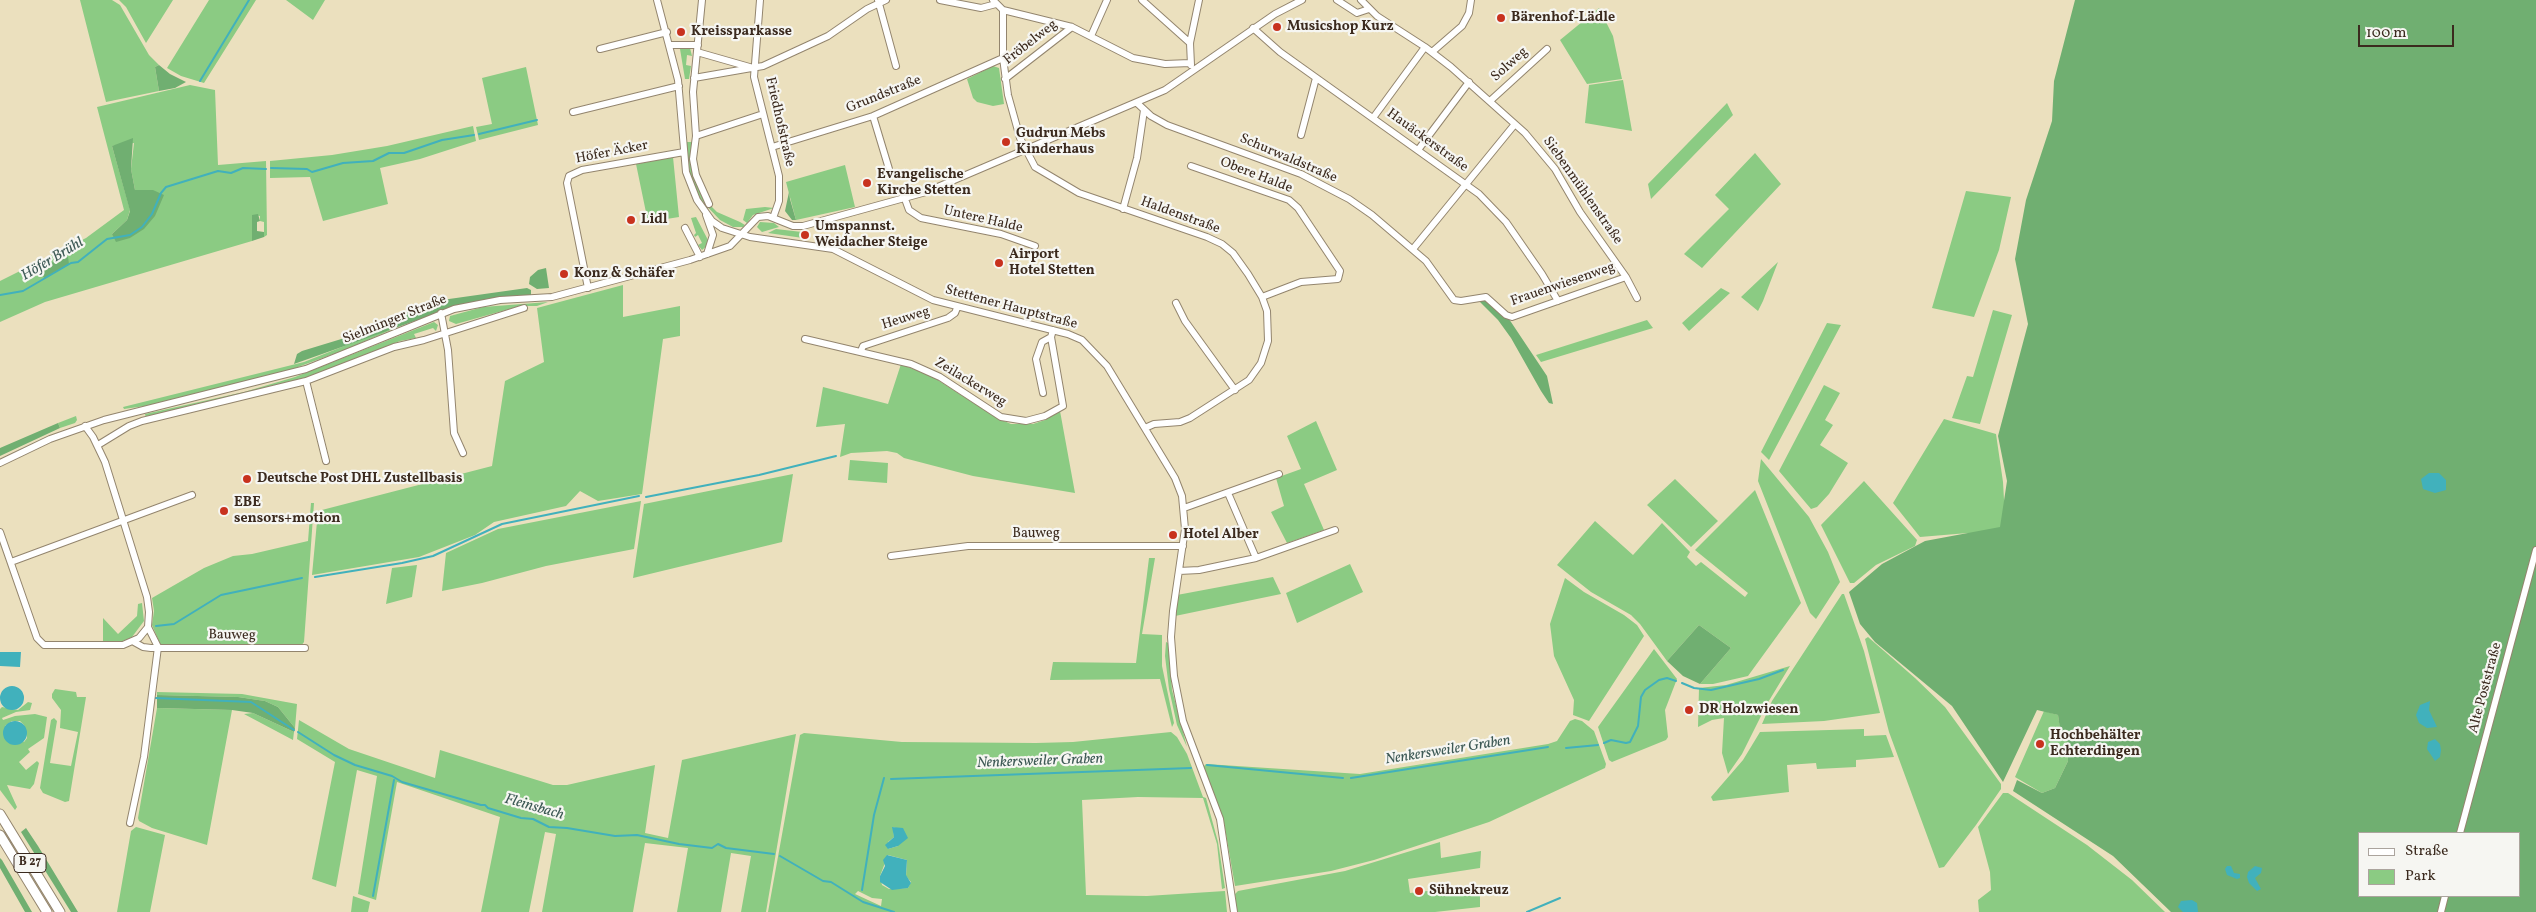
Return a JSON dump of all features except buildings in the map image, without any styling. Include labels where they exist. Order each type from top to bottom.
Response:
[{"type":"highway","name":"B 27","points":[[0,814],[60,912]]},
{"type":"highway","name":"B 27","points":[[0,836],[47,912]]},
{"type":"street","name":"Stettener Hauptstraße","points":[[657,0],[671,45],[679,86],[684,152],[690,187],[705,214],[722,228],[742,235],[833,249],[857,259],[912,290],[957,308],[1053,330],[1078,338],[1099,354],[1175,478],[1184,508],[1183,546],[1173,611],[1172,654],[1174,676],[1183,721],[1221,824],[1234,912]]},
{"type":"street","points":[[702,0],[694,78],[696,127],[694,167],[702,192],[709,204]]},
{"type":"street","name":"Friedhofstraße","points":[[760,0],[754,68],[755,85],[772,147],[780,193],[773,218]]},
{"type":"street","points":[[694,78],[754,68],[816,43],[878,1],[886,0]]},
{"type":"street","points":[[940,0],[981,8],[994,2],[1003,10],[1072,27],[1122,54],[1144,61],[1165,64],[1190,63]]},
{"type":"street","points":[[1091,36],[1107,0]]},
{"type":"street","points":[[1142,0],[1190,43]]},
{"type":"street","points":[[1195,71],[1190,63],[1190,43],[1199,0]]},
{"type":"street","points":[[773,218],[793,226],[803,226],[904,199],[949,183],[1166,90],[1253,28],[1302,0]]},
{"type":"street","points":[[1337,0],[1357,13],[1369,9],[1361,0]]},
{"type":"street","points":[[1432,52],[1462,26],[1469,13],[1471,0]]},
{"type":"street","points":[[878,1],[896,66]]},
{"type":"street","name":"Siebenmühlenstraße","points":[[1369,9],[1451,67],[1490,100],[1538,148],[1555,169],[1580,212],[1626,277],[1637,298]]},
{"type":"street","points":[[1003,10],[1005,79],[1025,151]]},
{"type":"street","name":"Fröbelweg","points":[[1005,79],[1072,27]]},
{"type":"street","name":"Hauäckerstraße","points":[[1253,28],[1271,46],[1466,184],[1486,201],[1506,222],[1558,301]]},
{"type":"street","points":[[600,49],[667,32]]},
{"type":"street","points":[[671,45],[698,48],[754,68]]},
{"type":"street","points":[[1373,118],[1425,47]]},
{"type":"street","name":"Solweg","points":[[1490,100],[1547,49]]},
{"type":"street","name":"Grundstraße","points":[[772,147],[873,116],[1003,58]]},
{"type":"street","points":[[1301,135],[1316,78]]},
{"type":"street","points":[[1418,150],[1469,82]]},
{"type":"street","points":[[572,112],[679,86]]},
{"type":"street","name":"Schurwaldstraße","points":[[1138,103],[1144,110],[1167,125],[1290,170],[1325,186],[1366,210],[1413,249],[1432,266],[1454,300],[1460,301],[1486,296],[1509,317]]},
{"type":"street","points":[[1123,209],[1136,158],[1144,110]]},
{"type":"street","points":[[696,136],[763,114]]},
{"type":"street","points":[[873,116],[889,169]]},
{"type":"street","points":[[1413,249],[1515,124]]},
{"type":"street","points":[[682,127],[696,127]]},
{"type":"street","name":"Haldenstraße","points":[[1025,151],[1035,167],[1079,193],[1207,237],[1222,244],[1233,253],[1262,297],[1269,326],[1264,357],[1249,380],[1190,418],[1180,422],[1154,424],[1145,428]]},
{"type":"street","name":"Höfer Äcker","points":[[588,288],[567,183],[568,176],[582,170],[684,152]]},
{"type":"street","name":"Obere Halde","points":[[1191,166],[1289,200],[1298,208],[1340,271],[1338,279],[1301,282],[1262,297]]},
{"type":"street","name":"Untere Halde","points":[[904,199],[909,210],[921,218],[1001,234],[1035,246]]},
{"type":"street","points":[[705,214],[712,236],[707,254]]},
{"type":"street","name":"Sielminger Straße","points":[[0,463],[50,439],[85,426],[306,368],[441,313],[478,303],[545,298],[700,257],[730,246],[758,217],[773,218]]},
{"type":"street","points":[[685,228],[700,257]]},
{"type":"street","name":"Frauenwiesenweg","points":[[1509,317],[1626,277]]},
{"type":"street","points":[[1176,303],[1185,321],[1235,390]]},
{"type":"street","name":"Sielminger Straße","points":[[98,445],[129,426],[142,421],[306,381],[394,347],[524,308]]},
{"type":"street","name":"Heuweg","points":[[860,351],[869,344],[948,318],[957,308]]},
{"type":"street","points":[[441,313],[445,333],[453,426],[463,453]]},
{"type":"street","points":[[1051,337],[1053,330]]},
{"type":"street","name":"Stettener Hauptstraße","points":[[1043,393],[1036,359],[1042,342],[1051,337]]},
{"type":"street","name":"Zeilackerweg","points":[[805,340],[893,359],[929,372],[1009,420],[1036,419],[1063,406],[1051,337]]},
{"type":"street","points":[[306,381],[326,461]]},
{"type":"street","points":[[85,426],[98,445],[148,604],[148,627],[158,647],[144,757],[130,823]]},
{"type":"street","points":[[1184,508],[1279,474]]},
{"type":"street","points":[[1228,493],[1256,558]]},
{"type":"street","points":[[11,562],[192,495]]},
{"type":"street","points":[[1178,571],[1199,570],[1256,558],[1334,530]]},
{"type":"street","points":[[0,532],[37,638],[44,645],[122,645],[134,642],[144,634],[148,627]]},
{"type":"street","name":"Bauweg","points":[[890,556],[968,546],[1183,546]]},
{"type":"street","name":"Alte Poststraße","points":[[2460,832],[2536,550]]},
{"type":"street","name":"Bauweg","points":[[134,642],[143,647],[305,648]]},
{"type":"street","points":[[2441,912],[2445,897]]},
{"type":"green space","points":[[80,0],[112,0],[120,5],[149,55],[159,65],[155,67],[159,91],[106,102]]},
{"type":"green space","points":[[119,0],[173,0],[146,43],[126,7]]},
{"type":"green space","points":[[209,0],[256,0],[204,83],[181,76],[167,68]]},
{"type":"green space","points":[[286,0],[325,0],[313,20]]},
{"type":"green space","points":[[2075,0],[2536,0],[2536,912],[2171,912],[2113,856],[2013,791],[2017,780],[2042,793],[2055,788],[2068,761],[2067,738],[2060,729],[2058,715],[2037,710],[2003,782],[1952,706],[1875,642],[1860,624],[1849,592],[1882,564],[1925,541],[2000,527],[2007,481],[1998,436],[2028,324],[2015,259],[2026,200],[2052,121],[2054,81]]},
{"type":"green space","points":[[1599,8],[1613,36],[1622,79],[1587,84],[1560,40]]},
{"type":"green space","points":[[690,48],[692,56],[687,55],[686,65],[691,66],[689,79],[685,79],[680,49]]},
{"type":"green space","points":[[159,65],[170,74],[186,82],[175,88],[159,91],[155,67]]},
{"type":"green space","points":[[993,66],[999,68],[1004,104],[993,106],[977,102],[973,98],[967,79]]},
{"type":"green space","points":[[526,67],[538,125],[479,140],[476,127],[492,124],[482,78]]},
{"type":"green space","points":[[1623,80],[1632,131],[1585,123],[1589,85]]},
{"type":"green space","points":[[190,85],[215,90],[218,165],[266,161],[267,235],[264,237],[264,222],[260,221],[260,216],[252,215],[252,241],[45,302],[0,322],[0,281],[86,238],[124,210],[97,107]],"holes":[[[134,143],[131,169],[135,190],[141,190],[130,238],[112,234],[127,220],[130,210],[112,146]],[[69,264],[44,278],[40,271]]]},
{"type":"green space","points":[[1727,103],[1733,115],[1651,199],[1648,184]]},
{"type":"green space","points":[[473,126],[476,141],[420,159],[380,168],[388,204],[323,221],[310,177],[270,178],[270,161],[332,155],[387,146]]},
{"type":"green space","points":[[133,138],[131,169],[135,190],[153,190],[164,195],[155,216],[144,229],[130,238],[116,242],[112,234],[127,220],[130,211],[112,146]]},
{"type":"green space","points":[[686,142],[693,142],[696,182],[705,200],[717,212],[740,222],[745,225],[743,227],[733,227],[720,220],[701,200],[690,176]]},
{"type":"green space","points":[[1755,153],[1781,184],[1702,268],[1684,254],[1729,209],[1715,195]]},
{"type":"green space","points":[[673,157],[679,217],[648,222],[636,164]]},
{"type":"green space","points":[[845,165],[855,207],[796,220],[786,182]]},
{"type":"green space","points":[[1966,191],[2011,197],[1999,250],[1974,317],[1932,308]]},
{"type":"green space","points":[[789,192],[796,220],[792,220],[785,211]]},
{"type":"green space","points":[[774,208],[753,215],[747,223],[743,220],[746,209]]},
{"type":"green space","points":[[258,214],[260,221],[257,222],[257,231],[264,232],[264,237],[252,241],[252,215]]},
{"type":"green space","points":[[696,217],[708,240],[708,245],[702,250],[698,245],[702,243],[698,235],[695,237],[694,235],[696,233],[691,218]]},
{"type":"green space","points":[[760,222],[774,223],[779,227],[762,232],[757,227]]},
{"type":"green space","points":[[776,229],[802,232],[803,238],[768,233]]},
{"type":"green space","points":[[68,257],[69,264],[44,279],[40,268]]},
{"type":"green space","points":[[1778,262],[1763,301],[1758,311],[1741,297]]},
{"type":"green space","points":[[546,268],[549,288],[537,289],[529,284],[530,277],[538,270]]},
{"type":"green space","points":[[623,285],[623,317],[680,306],[680,336],[663,339],[642,494],[598,501],[580,491],[566,506],[494,522],[475,535],[419,557],[312,575],[318,511],[492,466],[505,381],[544,362],[537,308]]},
{"type":"green space","points":[[527,288],[531,290],[531,297],[496,298],[457,306],[294,364],[297,354],[302,351],[361,333],[406,312],[449,299]]},
{"type":"green space","points":[[1721,288],[1730,293],[1689,331],[1682,323]]},
{"type":"green space","points":[[1486,298],[1509,319],[1547,376],[1553,404],[1549,403],[1541,391],[1511,338],[1498,320],[1477,299]]},
{"type":"green space","points":[[548,302],[537,306],[520,306],[456,324],[449,321],[450,316],[483,307]]},
{"type":"green space","points":[[1993,310],[2012,315],[1980,424],[1952,418],[1967,376],[1973,377]]},
{"type":"green space","points":[[1647,320],[1653,328],[1541,362],[1536,355]]},
{"type":"green space","points":[[434,322],[438,325],[436,331],[433,328],[414,334],[416,338],[400,341],[304,379],[146,418],[145,414],[244,392],[295,377]]},
{"type":"green space","points":[[1827,323],[1841,325],[1769,460],[1761,452]]},
{"type":"green space","points":[[393,329],[347,349],[279,374],[152,405],[124,409],[123,407],[304,362],[377,333]]},
{"type":"green space","points":[[901,364],[933,377],[997,418],[1011,424],[1033,424],[1045,420],[1060,411],[1075,493],[973,476],[904,458],[897,453],[887,451],[851,453],[840,457],[845,424],[816,427],[823,387],[888,404]]},
{"type":"green space","points":[[1824,385],[1840,393],[1825,420],[1833,425],[1820,445],[1848,463],[1829,494],[1817,507],[1811,509],[1779,471]]},
{"type":"green space","points":[[76,416],[77,420],[75,423],[60,428],[58,423]]},
{"type":"green space","points":[[1944,419],[1996,434],[2003,482],[2006,535],[1969,537],[1968,533],[1920,537],[1893,503]]},
{"type":"green space","points":[[1316,421],[1337,470],[1304,484],[1324,530],[1287,543],[1271,512],[1284,506],[1276,478],[1301,469],[1287,436]]},
{"type":"green space","points":[[58,423],[60,428],[0,456],[0,448]]},
{"type":"green space","points":[[1761,459],[1809,517],[1828,552],[1840,582],[1816,619],[1810,613],[1758,481]]},
{"type":"green space","points":[[850,460],[888,463],[887,483],[848,480]]},
{"type":"green space","points":[[793,474],[782,542],[633,578],[644,504]]},
{"type":"green space","points":[[1675,479],[1718,521],[1691,547],[1647,505]]},
{"type":"green space","points":[[1864,481],[1917,540],[1915,546],[1876,565],[1854,583],[1850,583],[1821,525]]},
{"type":"green space","points":[[1755,490],[1801,603],[1748,676],[1713,684],[1700,684],[1731,648],[1699,625],[1667,661],[1640,624],[1631,615],[1591,592],[1557,565],[1595,521],[1633,555],[1662,523],[1690,552],[1687,557],[1696,566],[1701,562],[1745,597],[1748,593],[1695,550]]},
{"type":"green space","points":[[641,501],[634,549],[546,566],[482,583],[442,591],[446,553],[498,529]]},
{"type":"green space","points":[[311,503],[314,503],[304,642],[301,646],[161,646],[152,625],[154,611],[152,598],[204,568],[233,556],[252,554],[308,541]]},
{"type":"green space","points":[[1149,558],[1155,558],[1142,634],[1162,635],[1162,666],[1174,723],[1172,727],[1160,679],[1050,680],[1053,662],[1136,663]]},
{"type":"green space","points":[[1350,564],[1363,592],[1297,623],[1286,593]]},
{"type":"green space","points":[[417,565],[412,597],[386,604],[392,568]]},
{"type":"green space","points":[[1273,577],[1281,594],[1175,616],[1177,595]]},
{"type":"green space","points":[[1565,578],[1584,592],[1624,615],[1637,625],[1644,636],[1589,721],[1573,715],[1574,700],[1554,656],[1550,624]]},
{"type":"green space","points":[[1842,594],[1844,594],[1864,651],[1880,713],[1824,721],[1762,724],[1772,701]]},
{"type":"green space","points":[[142,603],[144,621],[132,637],[123,641],[103,641],[103,618],[118,634],[137,616],[138,604]]},
{"type":"green space","points":[[1699,625],[1731,648],[1700,684],[1683,676],[1667,661]]},
{"type":"green space","points":[[1868,637],[1945,707],[2001,784],[2001,789],[1944,867],[1939,868],[1889,732],[1865,639]]},
{"type":"green space","points":[[1166,642],[1168,643],[1172,690],[1187,747],[1177,725],[1169,689],[1165,656]]},
{"type":"green space","points":[[1654,649],[1677,679],[1665,710],[1668,737],[1666,740],[1612,762],[1609,760],[1598,727]]},
{"type":"green space","points":[[1790,666],[1767,704],[1742,754],[1728,774],[1722,753],[1724,718],[1712,720],[1698,727],[1699,688],[1726,685]]},
{"type":"green space","points":[[55,689],[76,692],[77,697],[86,697],[69,801],[65,802],[43,793],[40,788],[51,720],[54,718],[57,721],[50,763],[71,766],[78,732],[60,728],[61,710],[52,698]]},
{"type":"green space","points":[[157,692],[242,694],[297,704],[295,728],[278,707],[265,701],[238,697],[157,695]]},
{"type":"green space","points":[[157,695],[238,697],[265,701],[278,707],[295,728],[294,732],[253,713],[232,710],[157,708]]},
{"type":"green space","points":[[28,702],[32,703],[30,710],[16,712],[2,718],[3,720],[15,716],[35,714],[47,717],[44,738],[28,749],[30,752],[19,762],[26,770],[37,761],[39,763],[34,784],[30,789],[7,785],[17,807],[15,810],[0,790],[0,709],[2,707],[18,710]],"holes":[[[12,721],[20,721],[24,725],[27,738],[24,742],[5,726]]]},
{"type":"green space","points":[[157,708],[232,710],[207,845],[152,828],[139,821]]},
{"type":"green space","points":[[2044,711],[2058,715],[2060,728],[2067,738],[2068,761],[2055,788],[2042,793],[2015,777]]},
{"type":"green space","points":[[253,713],[294,732],[293,740],[244,714]]},
{"type":"green space","points":[[1575,719],[1582,721],[1594,731],[1606,764],[1605,768],[1489,822],[1374,860],[1331,871],[1235,886],[1224,823],[1203,767],[1206,764],[1360,774],[1548,744],[1557,741],[1570,721]]},
{"type":"green space","points":[[299,720],[349,749],[435,778],[440,750],[553,785],[567,785],[655,765],[645,833],[668,838],[682,760],[796,734],[766,912],[741,912],[751,856],[731,853],[721,912],[677,912],[688,848],[645,843],[633,912],[542,912],[556,834],[545,832],[529,912],[481,912],[500,817],[397,782],[376,900],[358,894],[377,776],[357,770],[336,887],[312,879],[335,762],[297,739]]},
{"type":"green space","points":[[1864,729],[1864,736],[1886,735],[1894,757],[1856,760],[1856,767],[1817,769],[1816,763],[1787,765],[1789,792],[1713,801],[1711,797],[1743,760],[1760,732]]},
{"type":"green space","points":[[1171,732],[1177,737],[1187,754],[1203,797],[1206,798],[1218,842],[1225,888],[1222,889],[1217,844],[1203,798],[1138,797],[1082,800],[1086,895],[1147,896],[1225,891],[1227,912],[768,912],[800,735],[804,733],[902,742],[1073,742]],"holes":[[[893,827],[896,828],[898,846],[888,849],[888,842],[894,837]],[[888,855],[907,860],[906,876],[911,882],[908,888],[889,889],[882,885],[880,876]],[[858,891],[872,898],[882,899],[881,906],[855,894]]]},
{"type":"green space","points":[[2003,793],[2008,793],[2087,845],[2132,880],[2165,912],[1979,912],[1978,900],[1991,890],[1990,872],[1978,827]]},
{"type":"green space","points":[[136,827],[165,835],[150,912],[117,912],[131,831]]},
{"type":"green space","points":[[26,828],[78,912],[71,912],[21,832]]},
{"type":"green space","points":[[1440,842],[1441,858],[1481,851],[1480,868],[1408,879],[1410,893],[1480,885],[1480,907],[1435,912],[1237,912],[1235,894],[1238,891],[1345,871]]},
{"type":"green space","points":[[0,858],[32,912],[25,912],[0,868]]},
{"type":"green space","points":[[353,896],[370,902],[368,912],[351,912]]},
{"type":"water","points":[[2429,473],[2439,473],[2446,480],[2446,490],[2435,493],[2423,489],[2421,479]]},
{"type":"water","points":[[0,652],[21,652],[20,667],[0,666]]},
{"type":"water","points":[[12,686],[21,689],[24,698],[21,707],[12,710],[3,707],[0,698],[3,689]]},
{"type":"water","points":[[2430,701],[2429,710],[2437,727],[2427,728],[2419,723],[2416,715],[2420,705]]},
{"type":"water","points":[[15,721],[24,724],[27,733],[24,742],[15,745],[6,742],[3,733],[6,724]]},
{"type":"water","points":[[2435,739],[2440,744],[2441,750],[2440,757],[2435,761],[2427,749],[2428,742]]},
{"type":"water","points":[[892,827],[903,828],[908,838],[898,846],[888,849],[885,845],[894,837]]},
{"type":"water","points":[[887,855],[907,860],[906,875],[911,883],[908,888],[892,890],[880,882],[880,876],[885,866],[883,860]]},
{"type":"water","points":[[2227,866],[2231,866],[2234,873],[2240,874],[2240,878],[2237,879],[2227,875],[2225,869]]},
{"type":"water","points":[[2255,866],[2262,868],[2261,873],[2255,878],[2261,889],[2257,891],[2249,883],[2247,877],[2248,872]]},
{"type":"water","points":[[2192,900],[2197,903],[2198,912],[2183,912],[2178,907],[2181,901]]},
{"type":"waterway","points":[[200,81],[249,0]]},
{"type":"waterway","name":"Höfer Brühl","points":[[479,134],[537,120]]},
{"type":"waterway","name":"Höfer Brühl","points":[[271,168],[307,169],[312,172],[343,163],[373,161],[389,153],[404,153],[442,140],[474,135]]},
{"type":"waterway","name":"Höfer Brühl","points":[[0,295],[23,291],[71,263],[78,262],[107,239],[130,235],[142,227],[152,214],[161,193],[166,187],[218,171],[231,173],[243,168],[266,169]]},
{"type":"waterway","points":[[646,497],[759,475],[836,456]]},
{"type":"waterway","points":[[315,577],[433,556],[502,524],[639,496]]},
{"type":"waterway","points":[[156,626],[174,624],[221,595],[302,578]]},
{"type":"waterway","name":"Nenkersweiler Graben","points":[[1682,683],[1694,688],[1711,690],[1759,679],[1783,670]]},
{"type":"waterway","name":"Nenkersweiler Graben","points":[[1604,743],[1611,740],[1630,742],[1638,726],[1641,697],[1645,690],[1659,680],[1667,678],[1676,681]]},
{"type":"waterway","name":"Fleinsbach","points":[[155,698],[251,702],[294,730]]},
{"type":"waterway","name":"Fleinsbach","points":[[298,732],[334,755],[355,765],[392,776],[402,782],[485,805],[488,808],[521,818],[533,819],[549,827],[615,836],[637,835],[679,844],[712,848],[718,844],[726,848],[774,854]]},
{"type":"waterway","name":"Nenkersweiler Graben","points":[[1566,748],[1598,745]]},
{"type":"waterway","name":"Nenkersweiler Graben","points":[[1351,778],[1548,747]]},
{"type":"waterway","name":"Nenkersweiler Graben","points":[[1207,765],[1343,778]]},
{"type":"waterway","name":"Nenkersweiler Graben","points":[[891,779],[1191,768]]},
{"type":"waterway","name":"Nenkersweiler Graben","points":[[862,890],[874,815],[884,778]]},
{"type":"waterway","points":[[373,896],[394,780]]},
{"type":"waterway","name":"Fleinsbach","points":[[780,856],[823,881],[831,882],[863,902],[894,912]]},
{"type":"waterway","name":"Fleinsbach","points":[[1527,912],[1560,898]]},
{"type":"place","name":"Bärenhof-Lädle","points":[[1501,18]]},
{"type":"place","name":"Musicshop Kurz","points":[[1277,27]]},
{"type":"place","name":"Kreissparkasse","points":[[681,32]]},
{"type":"place","name":"Gudrun Mebs Kinderhaus","points":[[1006,142]]},
{"type":"place","name":"Evangelische Kirche Stetten","points":[[867,183]]},
{"type":"place","name":"Lidl","points":[[631,220]]},
{"type":"place","name":"Umspannst. Weidacher Steige","points":[[805,235]]},
{"type":"place","name":"Airport Hotel Stetten","points":[[999,263]]},
{"type":"place","name":"Konz & Schäfer","points":[[564,274]]},
{"type":"place","name":"Deutsche Post DHL Zustellbasis","points":[[247,479]]},
{"type":"place","name":"EBE sensors+motion","points":[[224,511]]},
{"type":"place","name":"Hotel Alber","points":[[1173,535]]},
{"type":"place","name":"DR Holzwiesen","points":[[1689,710]]},
{"type":"place","name":"Hochbehälter Echterdingen","points":[[2040,744]]},
{"type":"place","name":"Sühnekreuz","points":[[1419,891]]}]
